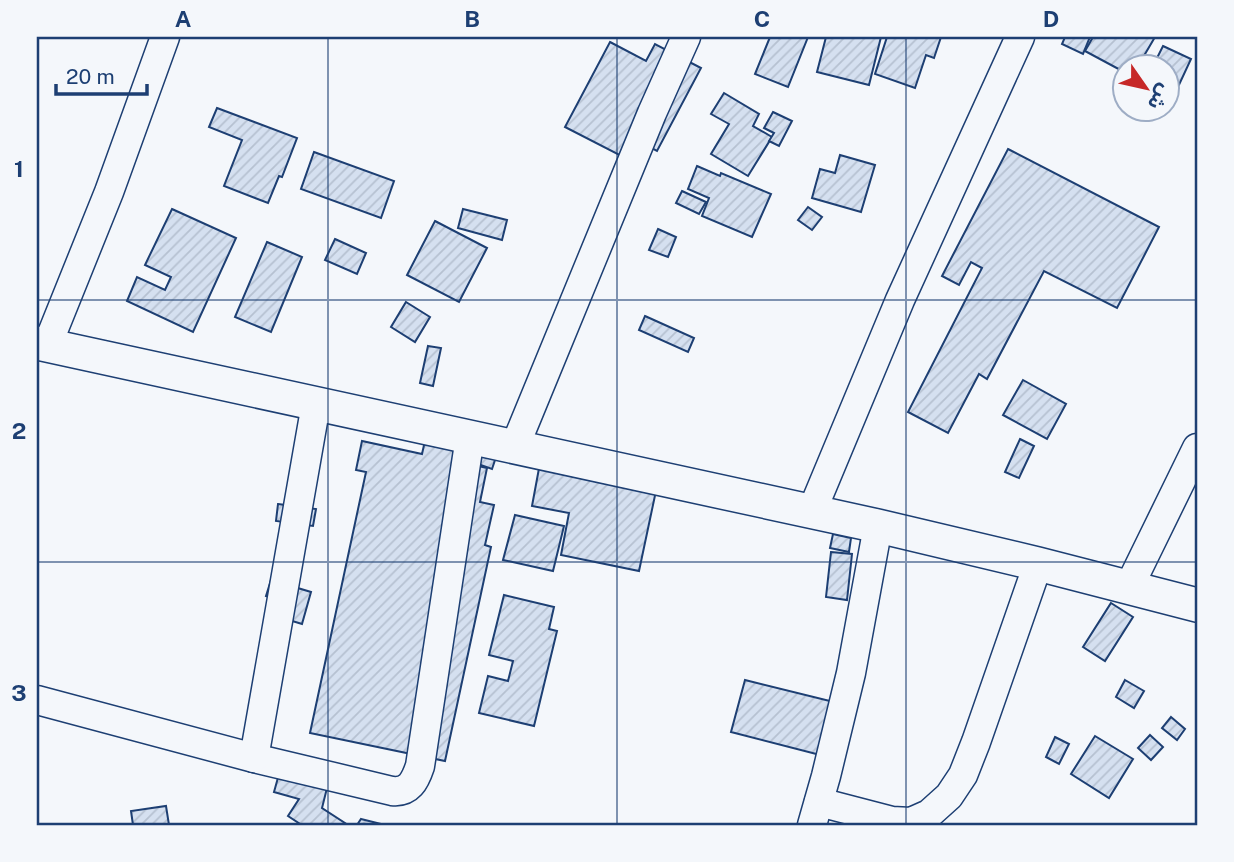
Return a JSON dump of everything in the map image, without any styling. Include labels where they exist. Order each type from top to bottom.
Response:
[{"type":"street","points":[[165,37],[109,192],[42,345],[878,526],[1197,605]]},
{"type":"street","points":[[515,446],[686,37]]},
{"type":"street","points":[[811,511],[900,300],[1020,37]]},
{"type":"street","points":[[254,758],[316,404]]},
{"type":"street","points":[[37,700],[254,758],[401,792],[408,789],[420,766],[470,437]]},
{"type":"street","points":[[1129,587],[1197,448]]},
{"type":"street","points":[[878,526],[851,673],[815,814],[911,822],[929,814],[949,796],[963,775],[1038,564]]},
{"type":"building","points":[[770,37],[808,37],[788,87],[755,74]]},
{"type":"building","points":[[826,37],[881,37],[869,85],[817,72]]},
{"type":"building","points":[[887,37],[941,37],[934,58],[926,55],[915,88],[875,74]]},
{"type":"building","points":[[1065,37],[1090,37],[1083,54],[1062,44]]},
{"type":"building","points":[[1093,37],[1155,37],[1146,52],[1112,52],[1112,65],[1085,51]]},
{"type":"building","points":[[610,42],[646,61],[655,44],[701,68],[657,151],[642,143],[633,162],[565,127]]},
{"type":"building","points":[[1163,46],[1176,52],[1160,52]]},
{"type":"building","points":[[1182,55],[1191,59],[1182,78]]},
{"type":"building","points":[[724,93],[759,114],[753,126],[772,137],[748,176],[711,154],[729,124],[711,114]]},
{"type":"building","points":[[217,108],[297,138],[282,177],[279,176],[268,203],[224,186],[242,140],[209,127]]},
{"type":"building","points":[[773,112],[792,121],[779,146],[769,141],[774,133],[764,128]]},
{"type":"building","points":[[1008,149],[1159,227],[1117,308],[1044,271],[987,379],[979,374],[948,433],[908,412],[982,268],[971,262],[959,285],[942,276]]},
{"type":"building","points":[[314,152],[394,181],[381,218],[301,189]]},
{"type":"building","points":[[840,155],[875,165],[861,212],[812,198],[820,169],[835,173]]},
{"type":"building","points":[[697,166],[771,194],[752,237],[702,216],[709,198],[688,189]]},
{"type":"building","points":[[682,191],[706,202],[699,214],[676,203]]},
{"type":"building","points":[[808,207],[822,217],[812,230],[798,220]]},
{"type":"building","points":[[172,209],[236,238],[193,332],[127,301],[137,277],[165,290],[171,277],[145,265]]},
{"type":"building","points":[[463,209],[507,220],[502,240],[458,228]]},
{"type":"building","points":[[435,221],[487,248],[459,302],[407,275]]},
{"type":"building","points":[[658,229],[676,237],[668,257],[649,250]]},
{"type":"building","points":[[335,239],[366,253],[357,274],[325,260]]},
{"type":"building","points":[[267,242],[302,257],[271,332],[235,317]]},
{"type":"building","points":[[406,302],[430,317],[415,342],[391,327]]},
{"type":"building","points":[[645,316],[694,338],[688,352],[639,330]]},
{"type":"building","points":[[428,346],[441,348],[433,386],[420,383]]},
{"type":"building","points":[[1023,380],[1066,404],[1047,439],[1003,415]]},
{"type":"building","points":[[427,432],[461,439],[456,461],[487,468],[480,502],[494,505],[485,545],[491,547],[445,761],[310,733],[366,472],[356,470],[362,441],[422,454]]},
{"type":"building","points":[[1020,439],[1034,446],[1019,478],[1005,472]]},
{"type":"building","points":[[482,445],[498,451],[492,469],[475,463]]},
{"type":"building","points":[[540,463],[657,486],[639,571],[561,555],[569,513],[532,506]]},
{"type":"building","points":[[278,504],[316,509],[313,526],[276,521]]},
{"type":"building","points":[[515,515],[564,526],[553,571],[503,560]]},
{"type":"building","points":[[833,534],[851,538],[849,552],[830,548]]},
{"type":"building","points":[[831,552],[852,554],[847,600],[826,597]]},
{"type":"building","points":[[271,580],[311,592],[302,624],[289,620],[294,604],[266,596]]},
{"type":"building","points":[[504,595],[554,607],[549,629],[557,631],[534,726],[479,713],[488,676],[508,681],[513,661],[489,655]]},
{"type":"building","points":[[1111,603],[1133,617],[1105,661],[1083,647]]},
{"type":"building","points":[[745,680],[842,704],[828,757],[731,732]]},
{"type":"building","points":[[1125,680],[1144,691],[1134,708],[1116,697]]},
{"type":"building","points":[[1171,717],[1185,729],[1177,740],[1162,728]]},
{"type":"building","points":[[1150,735],[1163,747],[1151,760],[1138,748]]},
{"type":"building","points":[[1095,736],[1133,759],[1109,798],[1071,774]]},
{"type":"building","points":[[1055,737],[1069,744],[1059,764],[1046,757]]},
{"type":"building","points":[[279,774],[327,788],[322,808],[348,825],[299,825],[288,816],[299,799],[274,792]]},
{"type":"building","points":[[166,806],[169,825],[133,825],[131,811]]},
{"type":"building","points":[[361,819],[385,825],[357,825]]}]
